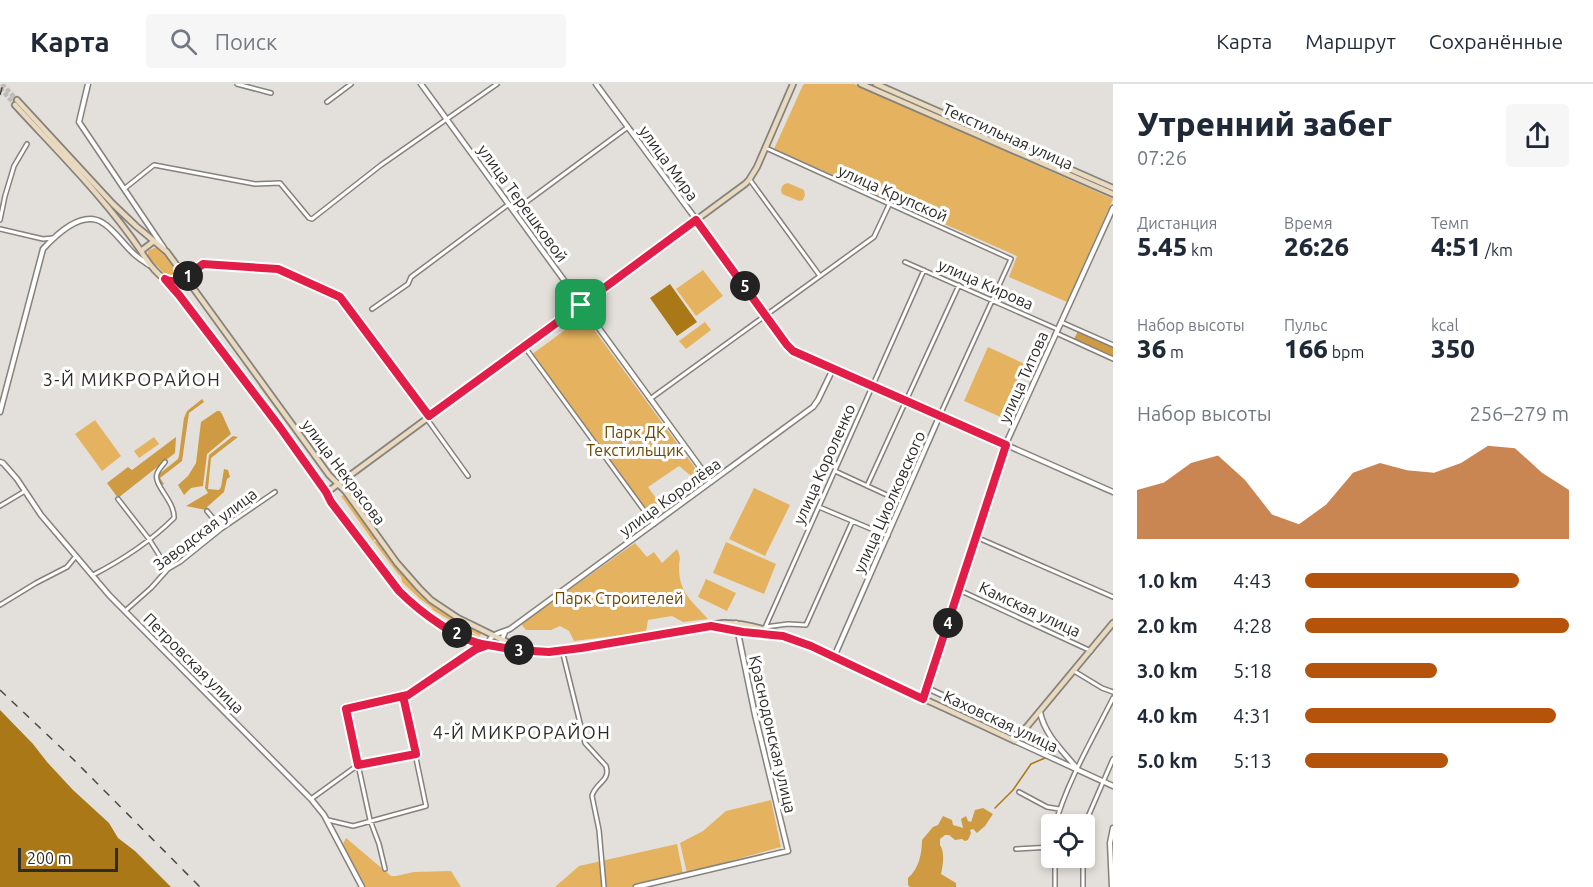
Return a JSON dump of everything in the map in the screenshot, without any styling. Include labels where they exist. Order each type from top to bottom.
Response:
[{"type":"main road","points":[[326,492],[749,180],[766,148],[793,84]]},
{"type":"main road","name":"Текстильная улица","points":[[861,84],[1113,194]]},
{"type":"main road","name":"Текстильная улица","points":[[876,84],[1113,188]]},
{"type":"main road","name":"улица Некрасова","points":[[524,650],[492,636],[445,610],[419,588],[397,563],[346,492],[337,484],[167,252],[113,204],[16,102],[128,232],[154,269],[179,295],[279,426],[331,502],[386,576],[411,603],[434,620],[488,645],[499,647],[524,650],[542,652],[723,623],[736,623]]},
{"type":"main road","points":[[141,251],[154,241]]},
{"type":"main road","points":[[165,279],[177,280],[180,276],[179,269]]},
{"type":"main road","name":"Каховская улица","points":[[736,623],[811,646],[1014,741]]},
{"type":"main road","points":[[1014,741],[1113,623]]},
{"type":"main road","name":"Каховская улица","points":[[711,626],[737,631],[764,630]]},
{"type":"street","points":[[88,84],[79,122],[167,252]]},
{"type":"street","points":[[237,84],[270,93]]},
{"type":"street","points":[[327,102],[351,84]]},
{"type":"street","name":"улица Терешковой","points":[[421,84],[711,482]]},
{"type":"street","points":[[124,189],[154,165],[255,184],[280,183],[312,219],[381,165],[497,84]]},
{"type":"street","name":"улица Мира","points":[[596,84],[793,351],[1113,492]]},
{"type":"street","points":[[514,211],[628,127]]},
{"type":"street","points":[[0,220],[14,166],[27,144]]},
{"type":"street","name":"улица Крупской","points":[[766,148],[1011,259]]},
{"type":"street","points":[[749,180],[820,276]]},
{"type":"street","points":[[372,309],[408,284],[411,277],[509,204]]},
{"type":"street","points":[[650,399],[874,237],[889,205]]},
{"type":"street","name":"улица Титова","points":[[923,699],[1006,445],[1113,208]]},
{"type":"street","points":[[0,412],[43,249],[53,238],[81,220],[96,219],[107,226],[134,255],[154,269]]},
{"type":"street","points":[[0,229],[43,239],[53,238]]},
{"type":"street","points":[[154,241],[156,234]]},
{"type":"street","points":[[134,255],[141,251]]},
{"type":"street","name":"улица Циолковского","points":[[834,657],[1011,259]]},
{"type":"street","name":"улица Кирова","points":[[905,262],[992,300],[1113,359]]},
{"type":"street","points":[[185,278],[203,264],[278,269],[340,297],[468,476]]},
{"type":"street","name":"улица Короленко","points":[[764,630],[924,270]]},
{"type":"street","points":[[867,486],[959,285]]},
{"type":"street","points":[[1061,322],[1113,345]]},
{"type":"street","points":[[524,346],[654,524]]},
{"type":"street","name":"улица Королёва","points":[[492,636],[505,631],[813,407],[833,369]]},
{"type":"street","name":"Петровская улица","points":[[0,462],[17,479],[41,514],[109,595],[311,799],[327,820],[362,887]]},
{"type":"street","points":[[93,575],[112,565],[174,518],[175,514],[170,502],[156,477],[165,462]]},
{"type":"street","points":[[835,471],[903,502]]},
{"type":"street","points":[[0,506],[25,492]]},
{"type":"street","name":"Заводская улица","points":[[125,611],[168,569],[275,492]]},
{"type":"street","points":[[118,499],[168,569]]},
{"type":"street","points":[[819,507],[888,536]]},
{"type":"street","points":[[207,511],[221,529]]},
{"type":"street","points":[[764,630],[788,624],[806,625],[852,522]]},
{"type":"street","points":[[976,537],[1113,597]]},
{"type":"street","points":[[0,605],[68,567],[76,556]]},
{"type":"street","name":"Камская улица","points":[[958,589],[1091,651]]},
{"type":"street","name":"Краснодонская улица","points":[[636,887],[788,851],[755,715],[736,623]]},
{"type":"street","points":[[499,647],[505,631]]},
{"type":"street","points":[[385,869],[370,820],[346,709],[408,695],[474,650],[488,645],[492,636]]},
{"type":"street","points":[[562,650],[585,743],[608,770],[607,776],[593,791],[592,796],[599,830],[604,887]]},
{"type":"street","points":[[1074,670],[1102,688],[1113,692]]},
{"type":"street","points":[[927,688],[1022,732]]},
{"type":"street","points":[[327,820],[353,826],[426,806],[403,696]]},
{"type":"street","points":[[1058,814],[1077,769],[1113,698]]},
{"type":"street","points":[[1040,712],[1051,739],[1077,769]]},
{"type":"street","name":"Каховская улица","points":[[1014,741],[1113,786]]},
{"type":"street","points":[[311,799],[358,765],[416,754]]},
{"type":"street","points":[[1089,814],[1113,759]]},
{"type":"street","points":[[1019,792],[1047,807],[1059,809]]},
{"type":"street","points":[[1112,887],[1110,843],[1113,828]]},
{"type":"street","points":[[1017,849],[1041,848]]},
{"type":"street","points":[[1055,868],[1055,887]]},
{"type":"street","points":[[1083,868],[1083,887]]},
{"type":"green space","points":[[805,84],[854,84],[1113,199],[1067,302],[1009,277],[1017,256],[774,149]]},
{"type":"green space","points":[[788,183],[804,190],[803,200],[799,201],[782,194],[782,186]]},
{"type":"green space","points":[[156,247],[162,251],[176,271],[175,277],[168,277],[148,257],[148,251]]},
{"type":"green space","points":[[703,270],[723,296],[696,316],[676,289]]},
{"type":"green space","name":"Парк ДК Текстильщик","points":[[584,316],[704,480],[700,483],[679,466],[648,487],[664,509],[651,519],[531,355]]},
{"type":"green space","points":[[705,322],[711,330],[686,349],[679,341]]},
{"type":"green space","points":[[222,342],[322,479],[321,481],[220,343]]},
{"type":"green space","points":[[988,347],[1027,365],[1003,418],[964,401]]},
{"type":"green space","points":[[261,384],[328,475],[326,476],[259,386]]},
{"type":"green space","points":[[95,420],[121,456],[102,471],[75,434]]},
{"type":"green space","points":[[154,437],[159,444],[139,458],[134,451]]},
{"type":"green space","points":[[754,488],[790,505],[765,556],[729,539]]},
{"type":"green space","points":[[344,495],[377,538],[373,541],[341,496]]},
{"type":"green space","points":[[336,501],[369,544],[366,546],[333,503]]},
{"type":"green space","points":[[378,539],[420,592],[447,615],[482,632],[480,636],[433,610],[402,582],[401,576],[374,542]]},
{"type":"green space","points":[[726,542],[776,564],[764,594],[713,573]]},
{"type":"green space","name":"Парк Строителей","points":[[635,543],[647,557],[654,552],[662,563],[677,549],[680,557],[681,584],[684,591],[708,619],[683,622],[672,616],[648,620],[646,632],[574,641],[569,631],[560,626],[551,630],[526,630],[521,624]]},
{"type":"green space","points":[[370,545],[398,584],[400,583],[416,600],[439,618],[480,637],[478,640],[443,623],[411,601],[367,548]]},
{"type":"green space","points":[[706,579],[736,593],[727,611],[698,597]]},
{"type":"green space","points":[[771,800],[781,847],[687,873],[680,843],[703,831],[726,811]]},
{"type":"green space","points":[[346,838],[391,876],[414,872],[451,871],[461,887],[366,887],[343,844]]},
{"type":"green space","points":[[677,844],[683,874],[632,887],[555,887],[579,866]]},
{"type":"shaded area","points":[[670,284],[697,322],[677,336],[650,298]]},
{"type":"shaded area","points":[[1078,331],[1113,347],[1113,357],[1074,339]]},
{"type":"shaded area","points":[[202,399],[204,402],[189,413],[182,461],[160,478],[164,484],[162,485],[158,475],[178,459],[187,411]]},
{"type":"shaded area","points":[[217,411],[222,414],[231,434],[207,454],[203,486],[191,488],[184,495],[178,485],[188,476],[196,463],[201,422]]},
{"type":"shaded area","points":[[233,436],[238,437],[211,458],[208,489],[219,490],[224,469],[228,470],[230,477],[227,479],[224,492],[206,510],[186,506],[208,493],[205,488],[209,455]]},
{"type":"shaded area","points":[[176,437],[175,453],[118,498],[107,483],[128,467],[132,470]]},
{"type":"shaded area","points":[[0,710],[73,790],[109,823],[118,838],[135,851],[171,887],[0,887]]},
{"type":"shaded area","points":[[983,808],[993,814],[977,833],[973,829],[970,830],[968,840],[955,840],[949,835],[940,839],[943,855],[941,874],[956,883],[956,887],[910,887],[908,878],[919,861],[922,840],[933,827],[938,825],[943,816],[952,820],[953,825],[963,828],[961,819],[966,816],[971,822],[975,810]]},
{"type":"waterway","points":[[995,808],[1013,790],[1031,764],[1045,758]]},
{"type":"tunnel","points":[[2,84],[17,100]]},
{"type":"tunnel","points":[[0,88],[15,105]]},
{"type":"railway","points":[[0,95],[3,84]]},
{"type":"railway","points":[[0,690],[73,759],[200,887]]},
{"type":"district","name":"3-Й МИКРОРАЙОН","points":[[132,380]]},
{"type":"district","name":"4-Й МИКРОРАЙОН","points":[[522,733]]},
{"type":"route","points":[[581,305],[429,416],[340,297],[278,269],[201,264],[185,278],[179,269],[180,276],[177,280],[165,279],[279,426],[326,492],[329,500],[399,591],[411,603],[447,628],[488,645],[474,650],[408,695],[403,696],[346,709],[358,765],[416,754],[403,696],[406,696],[408,695],[457,662],[474,650],[481,646],[488,645],[549,652],[711,626],[783,636],[811,646],[923,699],[1006,445],[793,351],[696,220],[581,305]]}]
